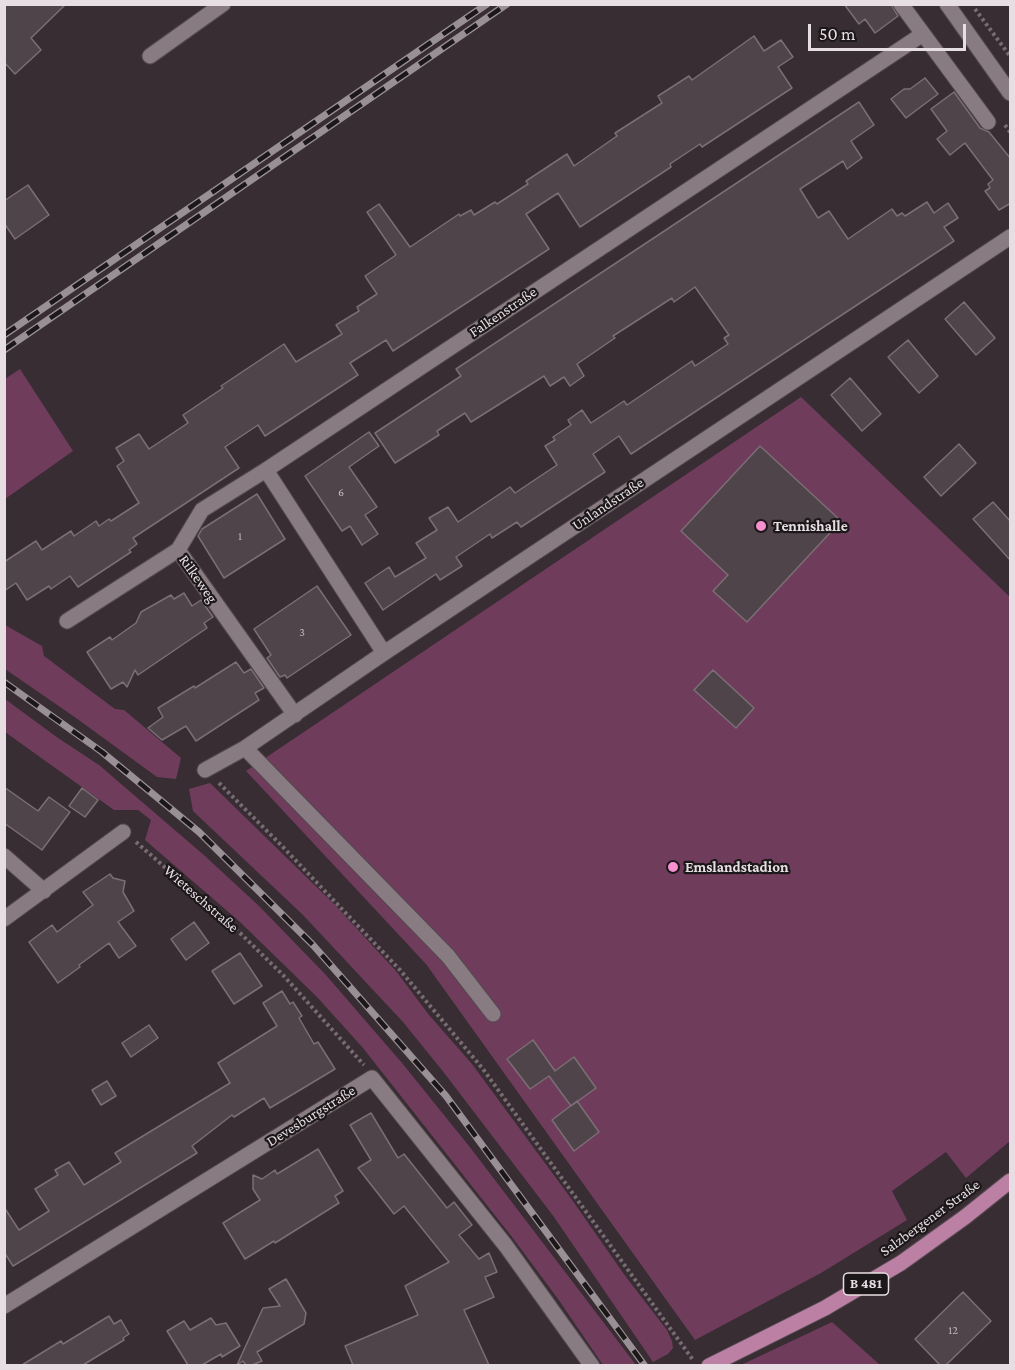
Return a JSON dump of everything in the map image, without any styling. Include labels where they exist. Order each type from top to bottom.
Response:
[{"type":"main road","name":"Salzbergener Straße","points":[[709,1365],[825,1308],[901,1263],[1011,1181]]},
{"type":"street","points":[[150,56],[223,4]]},
{"type":"street","points":[[901,4],[988,122]]},
{"type":"street","points":[[947,4],[1011,93]]},
{"type":"street","name":"Falkenstraße","points":[[178,550],[202,510],[266,470],[923,34]]},
{"type":"street","name":"Unlandstraße","points":[[205,770],[245,748],[295,715],[384,653],[1011,237]]},
{"type":"street","points":[[266,470],[384,653]]},
{"type":"street","name":"Rilkeweg","points":[[67,621],[178,550],[295,715]]},
{"type":"street","points":[[245,748],[448,956],[493,1014]]},
{"type":"street","points":[[4,919],[123,832]]},
{"type":"street","points":[[4,856],[44,891]]},
{"type":"street","name":"Devesburgstraße","points":[[4,1306],[372,1078],[506,1246],[592,1365]]},
{"type":"path","points":[[972,4],[1011,56]]},
{"type":"path","points":[[205,770],[281,845],[400,970],[483,1069],[697,1365]]},
{"type":"path","name":"Wieteschstraße","points":[[123,832],[249,941],[362,1061],[372,1078]]},
{"type":"shaded area","points":[[20,369],[73,451],[5,499],[5,379]]},
{"type":"shaded area","name":"Emslandstadion","points":[[801,397],[1010,597],[1010,1141],[966,1178],[946,1152],[892,1191],[907,1220],[821,1273],[695,1340],[426,964],[246,771]]},
{"type":"shaded area","points":[[5,625],[42,646],[44,656],[115,709],[124,710],[181,758],[176,779],[157,777],[5,669]]},
{"type":"shaded area","points":[[5,699],[99,765],[205,856],[259,906],[325,974],[402,1063],[469,1146],[636,1365],[603,1365],[512,1237],[363,1048],[317,997],[240,922],[145,840],[151,820],[138,810],[114,810],[5,732]]},
{"type":"shaded area","points":[[210,783],[335,905],[396,971],[429,1015],[472,1064],[667,1330],[673,1348],[668,1354],[653,1362],[554,1217],[403,1022],[303,915],[193,811],[189,789]]},
{"type":"shaded area","points":[[832,1322],[880,1365],[741,1365]]},
{"type":"building","points":[[4,4],[66,4],[31,38],[41,50],[15,74],[4,62]]},
{"type":"building","points":[[844,4],[891,4],[898,16],[875,33],[865,19],[859,24]]},
{"type":"building","points":[[754,36],[764,51],[781,40],[793,57],[778,67],[792,88],[702,147],[700,144],[670,164],[671,167],[580,227],[558,193],[526,214],[549,249],[393,351],[386,340],[350,363],[358,375],[265,436],[258,425],[225,447],[239,468],[133,538],[137,544],[129,550],[131,552],[78,587],[70,576],[51,589],[49,586],[27,600],[16,583],[4,591],[4,562],[36,541],[42,550],[71,531],[74,536],[96,521],[99,526],[139,503],[117,466],[124,461],[116,448],[139,434],[149,449],[188,423],[183,415],[223,388],[221,386],[284,344],[296,362],[342,334],[336,325],[359,311],[357,307],[377,294],[365,276],[396,255],[367,212],[379,204],[410,247],[459,214],[460,216],[471,210],[474,215],[495,202],[497,204],[528,184],[526,181],[567,154],[574,166],[617,136],[615,133],[662,103],[658,96],[689,76],[692,80]]},
{"type":"building","points":[[925,78],[938,94],[906,118],[891,99]]},
{"type":"building","points":[[954,92],[980,128],[989,132],[1011,159],[1011,203],[999,210],[985,191],[990,188],[988,184],[993,180],[965,143],[950,155],[937,139],[947,131],[931,109]]},
{"type":"building","points":[[859,102],[874,125],[851,141],[862,158],[847,169],[843,161],[800,189],[818,218],[829,211],[848,239],[892,209],[897,216],[902,213],[905,216],[927,202],[934,213],[948,203],[958,218],[944,227],[954,241],[631,454],[619,436],[593,454],[605,472],[521,527],[517,522],[492,538],[490,534],[456,557],[462,566],[440,580],[436,574],[383,610],[365,583],[389,567],[395,577],[426,558],[416,543],[437,530],[429,518],[448,507],[458,522],[510,487],[515,493],[557,465],[545,446],[555,440],[553,437],[571,425],[568,420],[582,410],[591,423],[624,401],[627,405],[692,361],[695,366],[728,344],[724,338],[729,335],[695,287],[674,302],[672,298],[613,336],[615,338],[577,364],[584,376],[570,386],[564,377],[550,386],[544,376],[471,422],[465,413],[437,431],[439,435],[395,463],[375,433],[461,376],[456,369]]},
{"type":"building","points":[[28,185],[49,215],[15,239],[4,223],[4,201]]},
{"type":"building","points":[[964,302],[995,338],[976,355],[945,319]]},
{"type":"building","points":[[908,340],[938,376],[919,393],[888,357]]},
{"type":"building","points":[[850,378],[881,414],[862,431],[831,395]]},
{"type":"building","points":[[369,432],[379,446],[349,467],[377,507],[365,515],[378,534],[362,545],[350,526],[342,531],[305,476]]},
{"type":"building","points":[[959,444],[976,463],[941,496],[924,477]]},
{"type":"building","name":"Tennishalle","points":[[760,446],[841,521],[747,622],[713,591],[728,575],[681,531]]},
{"type":"building","points":[[257,494],[285,539],[224,578],[198,536],[202,529]]},
{"type":"building","points":[[993,502],[1011,522],[1011,561],[973,519]]},
{"type":"building","points":[[317,586],[351,635],[287,678],[285,675],[280,677],[267,658],[271,655],[254,629]]},
{"type":"building","points":[[184,593],[192,606],[201,600],[213,617],[204,623],[207,628],[138,675],[135,670],[127,687],[123,682],[111,689],[87,652],[110,637],[112,640],[136,623],[141,612],[171,595],[174,599]]},
{"type":"building","points":[[236,662],[244,673],[251,669],[264,688],[255,693],[259,700],[196,741],[186,726],[162,740],[148,728],[163,717],[158,708]]},
{"type":"building","points":[[713,670],[754,708],[736,728],[694,690]]},
{"type":"building","points":[[4,787],[38,811],[49,797],[70,812],[42,850],[4,823]]},
{"type":"building","points":[[82,788],[98,800],[85,817],[69,806]]},
{"type":"building","points":[[110,874],[113,878],[125,881],[123,892],[134,911],[118,922],[136,946],[119,958],[109,943],[58,983],[29,942],[52,925],[57,932],[93,905],[83,892]]},
{"type":"building","points":[[194,922],[209,943],[186,960],[171,939]]},
{"type":"building","points":[[240,953],[262,986],[234,1004],[212,971]]},
{"type":"building","points":[[282,991],[290,1004],[293,1002],[302,1016],[299,1018],[314,1044],[318,1042],[335,1069],[270,1108],[264,1098],[234,1117],[232,1115],[192,1146],[197,1153],[13,1266],[4,1252],[4,1207],[19,1230],[49,1211],[35,1189],[58,1175],[55,1170],[69,1162],[84,1185],[121,1162],[115,1153],[230,1083],[218,1063],[277,1026],[263,1003]]},
{"type":"building","points":[[149,1025],[158,1038],[131,1057],[122,1043]]},
{"type":"building","points":[[533,1040],[555,1071],[574,1057],[596,1088],[571,1106],[549,1076],[530,1089],[507,1059]]},
{"type":"building","points":[[107,1081],[116,1096],[101,1105],[92,1090]]},
{"type":"building","points":[[577,1101],[599,1132],[574,1151],[552,1120]]},
{"type":"building","points":[[371,1113],[398,1158],[404,1154],[447,1208],[454,1202],[472,1225],[459,1235],[479,1259],[489,1253],[497,1272],[485,1277],[494,1297],[464,1310],[489,1365],[353,1365],[345,1346],[418,1315],[405,1286],[449,1262],[404,1206],[394,1214],[358,1168],[371,1160],[350,1125]]},
{"type":"building","points":[[318,1149],[343,1191],[335,1196],[339,1203],[245,1259],[223,1223],[260,1200],[253,1189],[253,1175],[262,1179],[275,1170],[277,1174]]},
{"type":"building","points":[[286,1279],[306,1313],[304,1324],[257,1352],[262,1361],[246,1365],[243,1361],[237,1365],[263,1308],[280,1306],[269,1289]]},
{"type":"building","points":[[963,1292],[991,1321],[946,1365],[940,1365],[915,1339]]},
{"type":"building","points":[[109,1316],[114,1324],[121,1320],[129,1334],[123,1338],[124,1340],[83,1365],[22,1365],[61,1341],[63,1344]]},
{"type":"building","points":[[211,1318],[216,1325],[226,1323],[240,1346],[202,1365],[188,1365],[167,1331],[184,1321],[190,1330]]},
{"type":"railway","points":[[4,335],[487,4]]},
{"type":"railway","points":[[4,350],[507,4]]},
{"type":"railway","points":[[4,682],[102,752],[199,832],[313,945],[446,1096],[645,1366]]},
{"type":"place","name":"Tennishalle","points":[[761,526]]},
{"type":"place","name":"Emslandstadion","points":[[673,867]]}]
